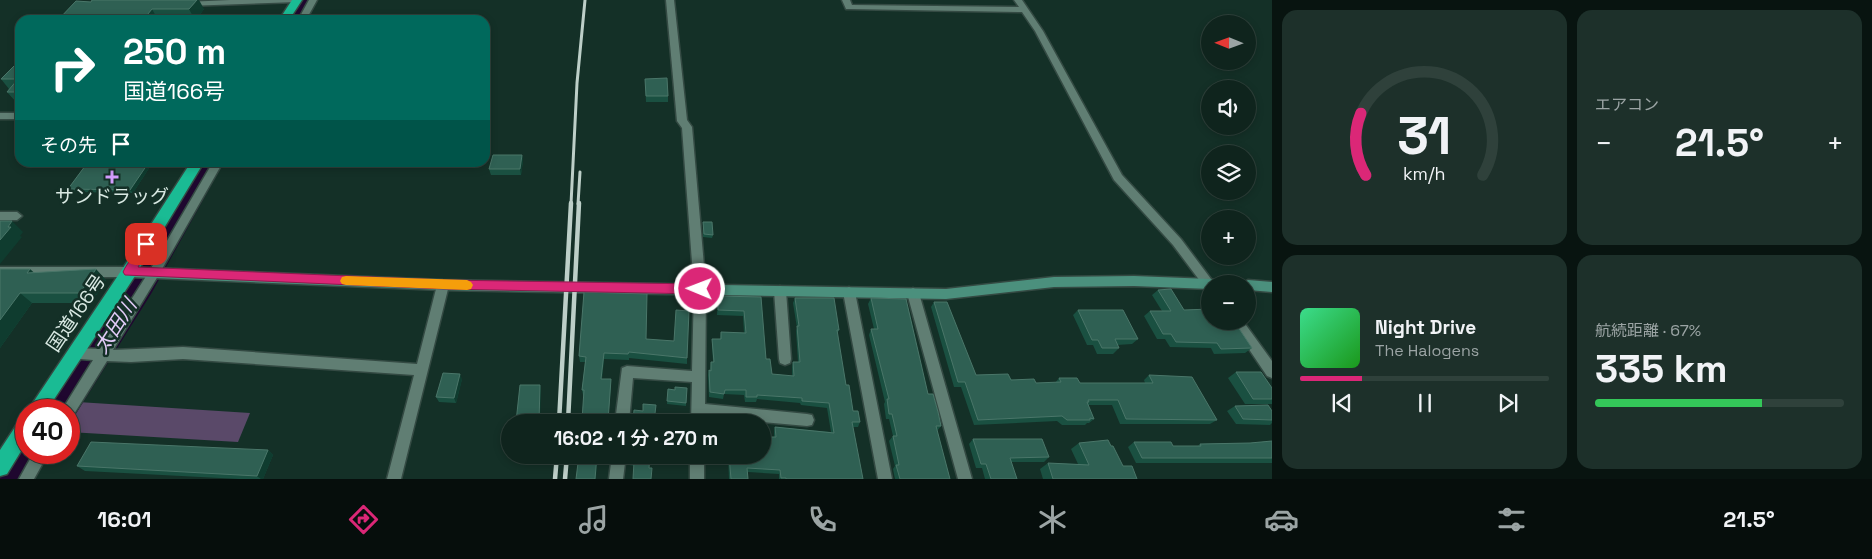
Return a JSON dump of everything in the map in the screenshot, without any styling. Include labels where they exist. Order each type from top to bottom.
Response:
[{"type":"highway","points":[[287,15],[297,0]]},
{"type":"highway","name":"国道166号","points":[[48,399],[91,355],[144,272],[196,167]]},
{"type":"highway","points":[[0,467],[15,444]]},
{"type":"street","points":[[179,4],[297,0]]},
{"type":"street","points":[[305,15],[314,0]]},
{"type":"street","points":[[670,0],[682,121],[687,127],[700,289],[698,414]]},
{"type":"street","points":[[846,0],[849,7],[1024,10]]},
{"type":"street","points":[[1018,0],[1039,31],[1118,177],[1177,242],[1202,275]]},
{"type":"street","points":[[0,116],[15,116]]},
{"type":"street","points":[[73,399],[91,355],[215,167]]},
{"type":"street","points":[[0,216],[17,216]]},
{"type":"street","points":[[0,272],[144,272],[444,285],[946,294],[1054,282],[1134,281],[1201,285]]},
{"type":"street","points":[[394,479],[444,285]]},
{"type":"street","points":[[1256,286],[1272,287]]},
{"type":"street","points":[[780,291],[785,359]]},
{"type":"street","points":[[849,292],[884,479]]},
{"type":"street","points":[[913,293],[965,479]]},
{"type":"street","points":[[1242,330],[1272,372]]},
{"type":"street","points":[[91,355],[131,356],[183,353],[422,370]]},
{"type":"street","points":[[623,414],[627,372],[699,377]]},
{"type":"street","points":[[771,419],[807,420]]},
{"type":"street","points":[[26,479],[35,464]]},
{"type":"street","points":[[616,479],[617,464]]},
{"type":"street","points":[[697,464],[697,479]]},
{"type":"shaded area","points":[[80,402],[250,413],[238,442],[80,433]]},
{"type":"building","points":[[92,0],[197,0],[189,9],[152,9],[147,15],[63,15],[76,1],[91,2]]},
{"type":"building","points":[[15,65],[15,79],[1,79]]},
{"type":"building","points":[[667,78],[668,96],[646,96],[645,79]]},
{"type":"building","points":[[15,83],[15,92],[7,92]]},
{"type":"building","points":[[493,155],[522,155],[520,169],[489,169]]},
{"type":"building","name":"サンドラッグ","points":[[84,167],[146,167],[130,190],[68,189]]},
{"type":"building","points":[[0,221],[12,221],[8,227],[11,227],[0,240]]},
{"type":"building","points":[[703,222],[712,222],[713,235],[704,234]]},
{"type":"building","points":[[0,269],[30,269],[27,273],[96,269],[80,293],[20,293],[0,320]]},
{"type":"building","points":[[1171,289],[1184,310],[1201,309],[1201,330],[1240,330],[1252,348],[1221,349],[1217,343],[1176,342],[1171,334],[1163,334],[1150,311],[1171,311],[1158,290]]},
{"type":"building","points":[[584,292],[647,294],[646,339],[674,341],[676,310],[689,311],[687,358],[629,352],[628,354],[604,353],[601,379],[611,379],[608,414],[582,414],[584,390],[582,390],[586,357],[579,356]]},
{"type":"building","points":[[718,296],[761,297],[766,359],[770,359],[772,374],[794,376],[793,362],[800,362],[797,326],[799,326],[795,298],[834,298],[846,385],[849,385],[853,411],[858,411],[860,422],[852,422],[863,479],[786,479],[781,478],[780,470],[747,468],[748,479],[731,479],[730,464],[771,464],[771,437],[776,437],[775,427],[834,433],[829,403],[802,401],[802,398],[757,395],[757,397],[746,397],[746,390],[725,390],[724,394],[710,392],[709,370],[711,371],[711,362],[714,362],[712,339],[721,339],[721,332],[746,333],[744,311],[718,310]]},
{"type":"building","points":[[871,298],[906,299],[928,394],[933,394],[938,412],[941,426],[936,426],[950,479],[900,479],[896,465],[899,465],[893,436],[897,436],[892,414],[889,414],[887,399],[889,399],[871,329],[878,329]]},
{"type":"building","points":[[934,302],[947,302],[976,375],[1008,374],[1011,380],[1034,379],[1036,383],[1061,382],[1059,378],[1077,378],[1080,383],[1153,383],[1149,375],[1192,377],[1217,420],[1126,419],[1118,400],[1088,400],[1089,402],[1087,402],[1094,419],[1090,418],[1090,420],[1067,420],[1062,416],[978,420],[965,382],[958,382]]},
{"type":"building","points":[[1078,310],[1123,310],[1138,339],[1115,339],[1119,348],[1102,348],[1098,340],[1092,340]]},
{"type":"building","points":[[1236,372],[1261,372],[1272,388],[1272,399],[1253,399]]},
{"type":"building","points":[[443,373],[460,374],[454,398],[436,397]]},
{"type":"building","points":[[520,385],[540,385],[539,414],[517,414]]},
{"type":"building","points":[[675,387],[687,388],[686,403],[667,401],[668,389],[675,390]]},
{"type":"building","points":[[643,404],[656,405],[655,414],[634,414],[634,410],[643,411]]},
{"type":"building","points":[[1268,405],[1272,411],[1272,420],[1243,419],[1235,406]]},
{"type":"building","points":[[973,439],[1042,439],[1049,457],[1010,458],[1017,479],[991,479],[986,464],[981,464]]},
{"type":"building","points":[[1108,440],[1123,466],[1132,466],[1137,479],[1053,479],[1048,463],[1089,465],[1079,443]]},
{"type":"building","points":[[1272,441],[1272,458],[1142,458],[1134,442],[1171,442],[1173,446],[1201,446],[1200,444]]},
{"type":"building","points":[[91,442],[268,450],[257,476],[77,466],[80,464]]},
{"type":"building","points":[[578,464],[596,464],[595,479],[576,479]]},
{"type":"building","points":[[634,464],[649,464],[649,468],[652,468],[651,479],[633,479]]},
{"type":"waterway","name":"太田川","points":[[298,15],[307,0]]},
{"type":"waterway","name":"太田川","points":[[68,399],[141,286],[209,167]]},
{"type":"waterway","name":"太田川","points":[[16,479],[25,464]]},
{"type":"railway","points":[[571,204],[577,83],[585,0]]},
{"type":"railway","points":[[578,204],[580,172]]},
{"type":"railway","points":[[559,414],[571,203]]},
{"type":"railway","points":[[568,414],[579,203]]},
{"type":"railway","points":[[555,479],[556,464]]},
{"type":"railway","points":[[565,479],[566,464]]},
{"type":"slow traffic","points":[[346,281],[467,285]]},
{"type":"place","name":"サンドラッグ","points":[[112,177]]},
{"type":"route","points":[[146,244],[129,272],[444,285],[700,289]]}]
